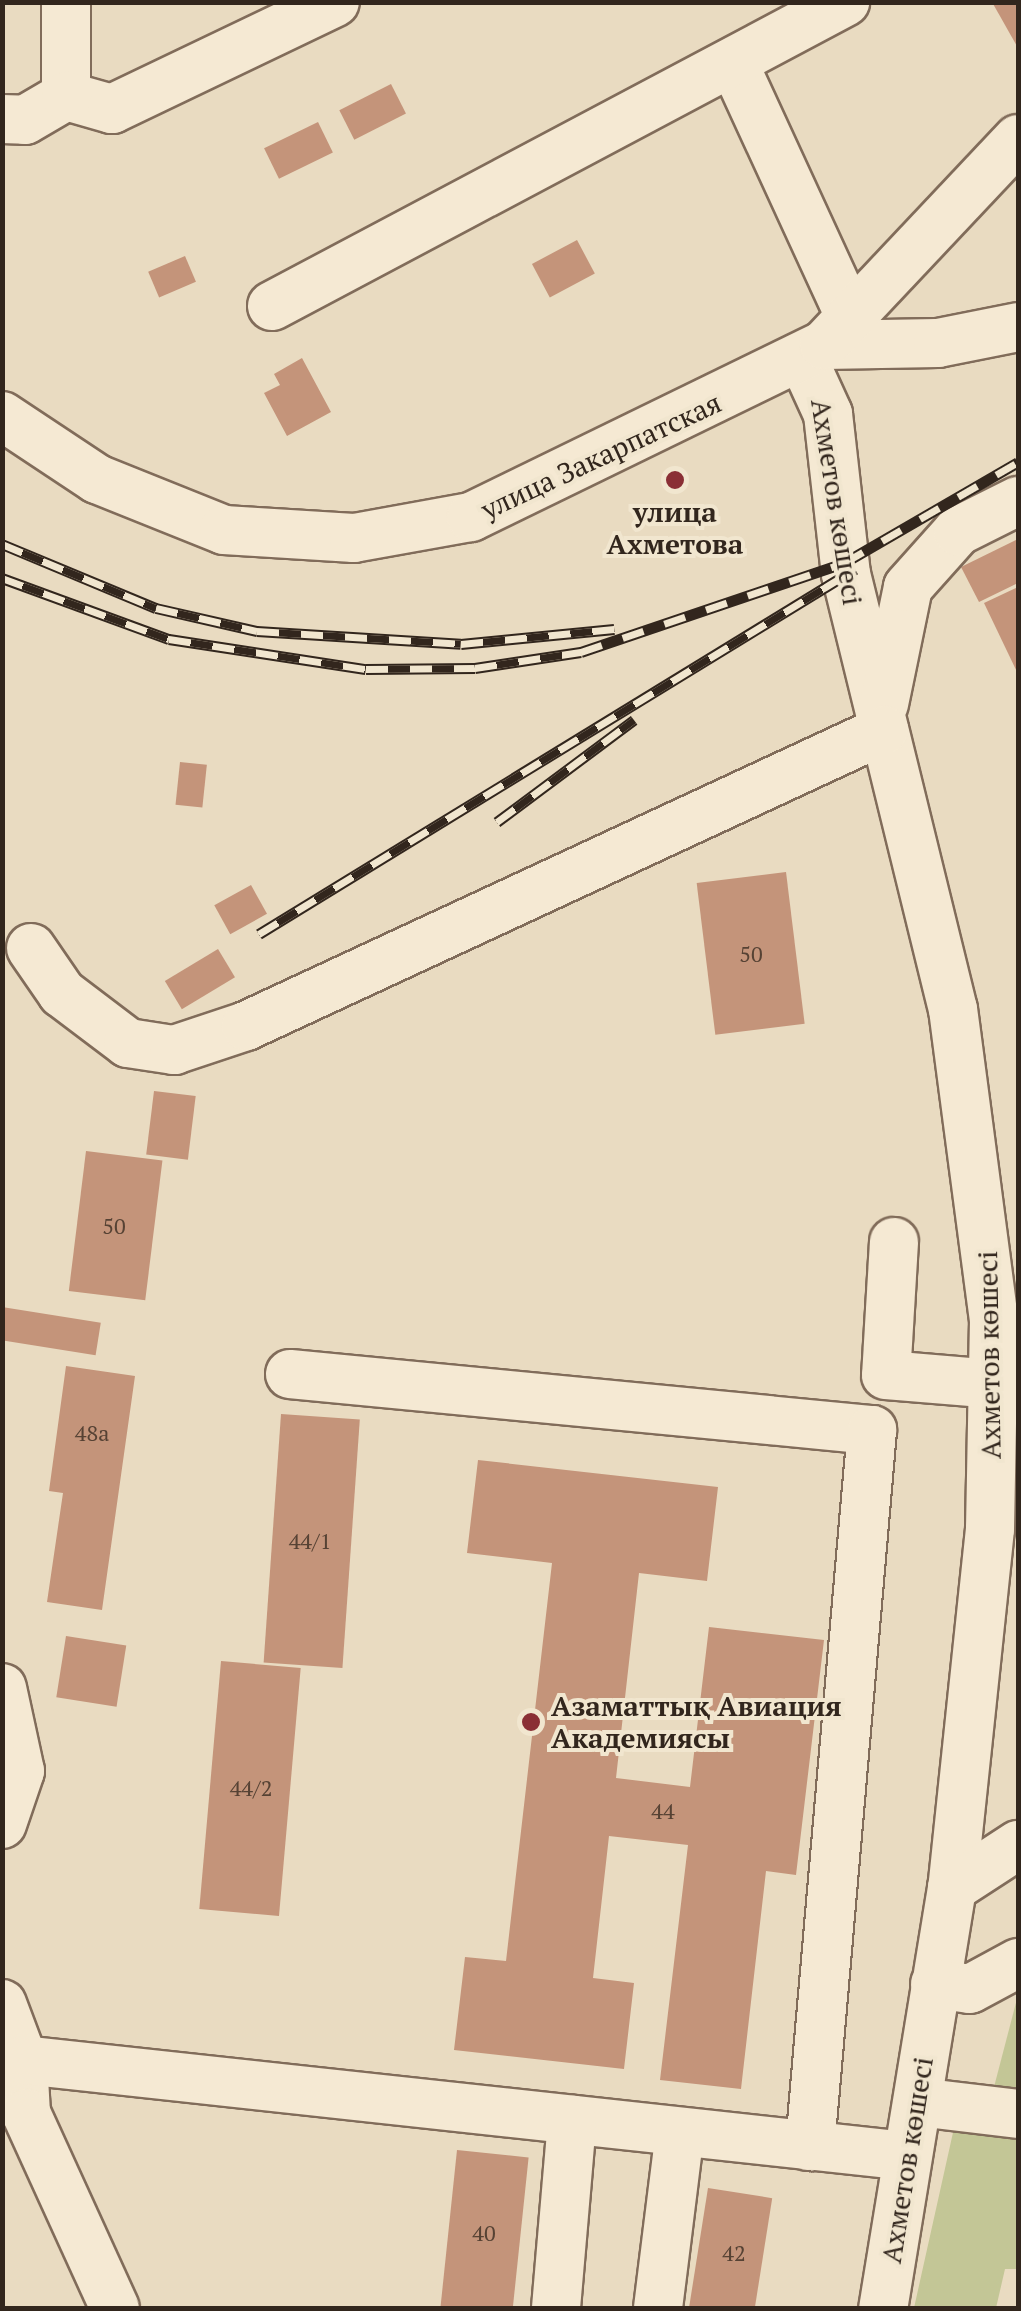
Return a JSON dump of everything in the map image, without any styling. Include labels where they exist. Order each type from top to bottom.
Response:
[{"type":"street","points":[[66,2],[66,96]]},
{"type":"street","points":[[2,120],[25,120],[66,96],[112,109],[335,2]]},
{"type":"street","points":[[272,306],[845,2]]},
{"type":"street","name":"Ахметов көшесі","points":[[733,62],[826,340],[828,414],[846,574],[953,1009],[1006,1319],[993,1384],[1001,1591],[883,2308]]},
{"type":"street","points":[[826,340],[1018,139]]},
{"type":"street","points":[[826,340],[938,343],[1018,327]]},
{"type":"street","name":"улица Закарпатская","points":[[2,416],[97,479],[166,511],[224,530],[354,538],[415,531],[523,497],[826,340]]},
{"type":"street","points":[[32,948],[62,993],[128,1043],[174,1050],[246,1026],[882,723],[908,587],[958,531],[1018,501]]},
{"type":"street","points":[[894,1242],[886,1375],[993,1384]]},
{"type":"street","points":[[290,1374],[872,1430],[810,2146]]},
{"type":"street","points":[[2,1688],[20,1772],[2,1824]]},
{"type":"street","points":[[952,1888],[1018,1845]]},
{"type":"street","points":[[935,1984],[970,1989],[1018,1963]]},
{"type":"street","points":[[2,2004],[22,2060],[21,2152],[114,2308]]},
{"type":"street","points":[[22,2060],[908,2156]]},
{"type":"street","points":[[918,2102],[1018,2114]]},
{"type":"street","points":[[556,2308],[572,2120]]},
{"type":"street","points":[[658,2308],[680,2132]]},
{"type":"green space","points":[[1018,1995],[1018,2092],[994,2087]]},
{"type":"green space","points":[[954,2128],[1018,2133],[1018,2269],[1005,2269],[996,2308],[914,2308]]},
{"type":"building","points":[[992,2],[1018,2],[1018,48]]},
{"type":"building","points":[[391,84],[406,113],[354,140],[339,110]]},
{"type":"building","points":[[318,122],[333,153],[279,179],[264,148]]},
{"type":"building","points":[[577,240],[595,274],[550,297],[532,264]]},
{"type":"building","points":[[185,256],[196,282],[159,297],[148,272]]},
{"type":"building","points":[[302,358],[331,412],[287,436],[264,393],[280,385],[274,374]]},
{"type":"building","points":[[1018,539],[1018,583],[979,602],[961,567]]},
{"type":"building","points":[[1018,587],[1018,674],[984,603]]},
{"type":"building","points":[[180,762],[207,765],[202,808],[176,805]]},
{"type":"building","points":[[786,872],[805,1024],[715,1035],[697,883]]},
{"type":"building","points":[[251,885],[267,914],[230,934],[214,905]]},
{"type":"building","points":[[218,949],[235,977],[182,1009],[165,981]]},
{"type":"building","points":[[154,1091],[196,1096],[188,1160],[146,1155]]},
{"type":"building","points":[[86,1151],[162,1160],[145,1300],[69,1291]]},
{"type":"building","points":[[2,1307],[101,1323],[96,1355],[2,1340]]},
{"type":"building","points":[[66,1366],[135,1376],[102,1610],[47,1602],[63,1493],[49,1491]]},
{"type":"building","points":[[281,1414],[360,1420],[342,1668],[264,1662]]},
{"type":"building","points":[[478,1460],[718,1487],[707,1581],[639,1573],[616,1778],[690,1787],[709,1627],[824,1640],[796,1875],[766,1871],[741,2089],[660,2080],[688,1845],[609,1836],[593,1978],[634,1983],[624,2069],[454,2050],[465,1957],[506,1961],[552,1563],[467,1553]]},
{"type":"building","points":[[66,1636],[126,1646],[117,1707],[56,1697]]},
{"type":"building","points":[[221,1661],[301,1668],[279,1916],[199,1909]]},
{"type":"building","points":[[457,2150],[529,2158],[513,2308],[440,2308]]},
{"type":"building","points":[[708,2188],[772,2198],[755,2308],[689,2308]]},
{"type":"railway","points":[[2,578],[169,639],[366,669],[475,668],[581,652],[844,563],[1018,462]]},
{"type":"railway","points":[[2,544],[156,608],[257,631],[461,644],[614,629]]},
{"type":"railway","points":[[259,934],[855,569]]},
{"type":"railway","points":[[497,822],[634,720]]},
{"type":"place","name":"улица Ахметова","points":[[675,480]]},
{"type":"place","name":"Азаматтық Авиация Академиясы","points":[[531,1722]]}]
